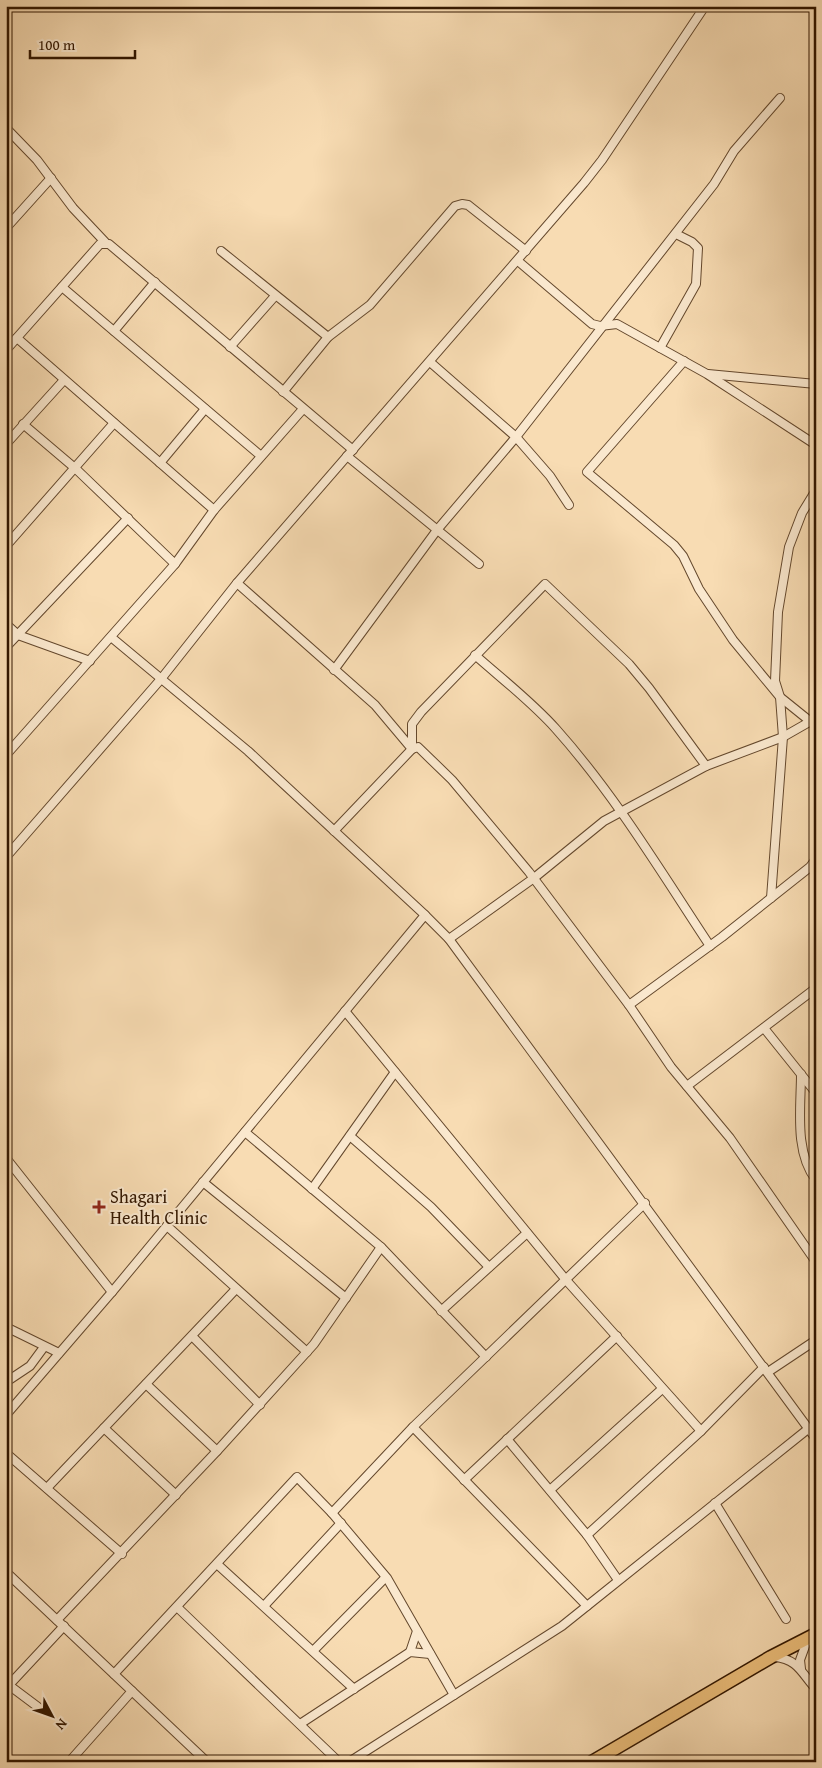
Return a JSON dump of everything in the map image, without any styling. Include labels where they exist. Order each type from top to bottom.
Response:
[{"type":"main road","points":[[592,1762],[771,1657],[812,1636]]},
{"type":"street","points":[[6,857],[161,679],[237,583],[518,261],[602,160],[705,6]]},
{"type":"street","points":[[334,670],[437,530],[516,437],[676,234],[714,184],[734,151],[780,98]]},
{"type":"street","points":[[6,128],[37,160],[73,208],[105,242],[110,244],[303,409],[437,530],[479,564]]},
{"type":"street","points":[[6,228],[51,178]]},
{"type":"street","points":[[283,392],[328,337],[370,305],[455,206],[468,205],[526,251]]},
{"type":"street","points":[[660,348],[696,284],[698,248],[692,242],[676,234]]},
{"type":"street","points":[[6,350],[100,244],[105,242]]},
{"type":"street","points":[[221,251],[328,337]]},
{"type":"street","points":[[518,261],[592,324],[617,324],[707,374],[816,445]]},
{"type":"street","points":[[114,331],[154,282]]},
{"type":"street","points":[[62,287],[261,456]]},
{"type":"street","points":[[230,347],[275,296]]},
{"type":"street","points":[[16,338],[214,510]]},
{"type":"street","points":[[449,939],[534,878],[604,821],[706,766],[813,724],[780,697],[733,640],[698,589],[683,556],[674,545],[587,472],[684,361]]},
{"type":"street","points":[[430,362],[516,437],[550,476],[568,505]]},
{"type":"street","points":[[707,374],[816,384]]},
{"type":"street","points":[[6,444],[64,380]]},
{"type":"street","points":[[160,463],[205,409]]},
{"type":"street","points":[[6,755],[175,564],[214,510],[303,409]]},
{"type":"street","points":[[6,546],[76,469],[114,423]]},
{"type":"street","points":[[23,424],[76,469],[175,564]]},
{"type":"street","points":[[771,898],[783,737],[780,697],[775,681],[780,595],[789,547],[802,513],[816,490]]},
{"type":"street","points":[[6,647],[128,518]]},
{"type":"street","points":[[237,583],[375,705],[412,748]]},
{"type":"street","points":[[412,748],[412,724],[475,655],[542,586],[547,584],[628,664],[649,688],[706,766]]},
{"type":"street","points":[[6,624],[18,635],[90,662]]},
{"type":"street","points":[[111,637],[248,751],[449,939],[816,1439]]},
{"type":"street","points":[[475,655],[554,728],[582,760],[620,812],[710,946]]},
{"type":"street","points":[[334,831],[412,748],[418,747],[452,780],[534,878],[629,1006],[671,1067],[730,1138],[815,1260]]},
{"type":"street","points":[[629,1006],[710,946],[771,898],[816,859]]},
{"type":"street","points":[[6,1415],[112,1292],[425,915]]},
{"type":"street","points":[[687,1086],[816,988]]},
{"type":"street","points":[[345,1011],[566,1280],[662,1389],[701,1430]]},
{"type":"street","points":[[764,1028],[816,1093]]},
{"type":"street","points":[[312,1189],[395,1072]]},
{"type":"street","points":[[801,1074],[803,1150],[811,1174],[816,1180]]},
{"type":"street","points":[[245,1132],[381,1247],[486,1357]]},
{"type":"street","points":[[350,1136],[431,1207],[489,1267]]},
{"type":"street","points":[[6,1158],[112,1292]]},
{"type":"street","points":[[203,1182],[346,1298]]},
{"type":"street","points":[[332,1513],[413,1427],[645,1204]]},
{"type":"street","points":[[167,1226],[307,1352]]},
{"type":"street","points":[[441,1311],[527,1233]]},
{"type":"street","points":[[57,1620],[122,1554],[307,1352],[381,1247]]},
{"type":"street","points":[[47,1488],[236,1289]]},
{"type":"street","points":[[6,1326],[44,1347],[60,1353]]},
{"type":"street","points":[[192,1336],[260,1405]]},
{"type":"street","points":[[464,1480],[616,1336]]},
{"type":"street","points":[[588,1535],[766,1369],[816,1340]]},
{"type":"street","points":[[6,1382],[30,1366],[44,1347]]},
{"type":"street","points":[[146,1384],[217,1452]]},
{"type":"street","points":[[550,1490],[662,1389]]},
{"type":"street","points":[[413,1427],[587,1606]]},
{"type":"street","points":[[104,1428],[176,1495]]},
{"type":"street","points":[[349,1762],[562,1626],[808,1428]]},
{"type":"street","points":[[507,1439],[588,1535],[618,1580]]},
{"type":"street","points":[[6,1453],[122,1554]]},
{"type":"street","points":[[114,1674],[297,1477],[341,1523],[385,1578],[454,1695]]},
{"type":"street","points":[[715,1503],[786,1619]]},
{"type":"street","points":[[264,1606],[341,1523]]},
{"type":"street","points":[[217,1564],[354,1689]]},
{"type":"street","points":[[6,1572],[207,1762]]},
{"type":"street","points":[[313,1651],[385,1578]]},
{"type":"street","points":[[177,1607],[339,1762]]},
{"type":"street","points":[[38,1707],[8,1684],[64,1626]]},
{"type":"street","points":[[300,1724],[410,1652],[417,1631]]},
{"type":"street","points":[[802,1673],[800,1660],[812,1636]]},
{"type":"street","points":[[410,1652],[430,1654]]},
{"type":"street","points":[[771,1657],[788,1658],[800,1668],[816,1690]]},
{"type":"street","points":[[69,1762],[132,1691]]},
{"type":"place","name":"Shagari Health Clinic","points":[[99,1207]]}]
